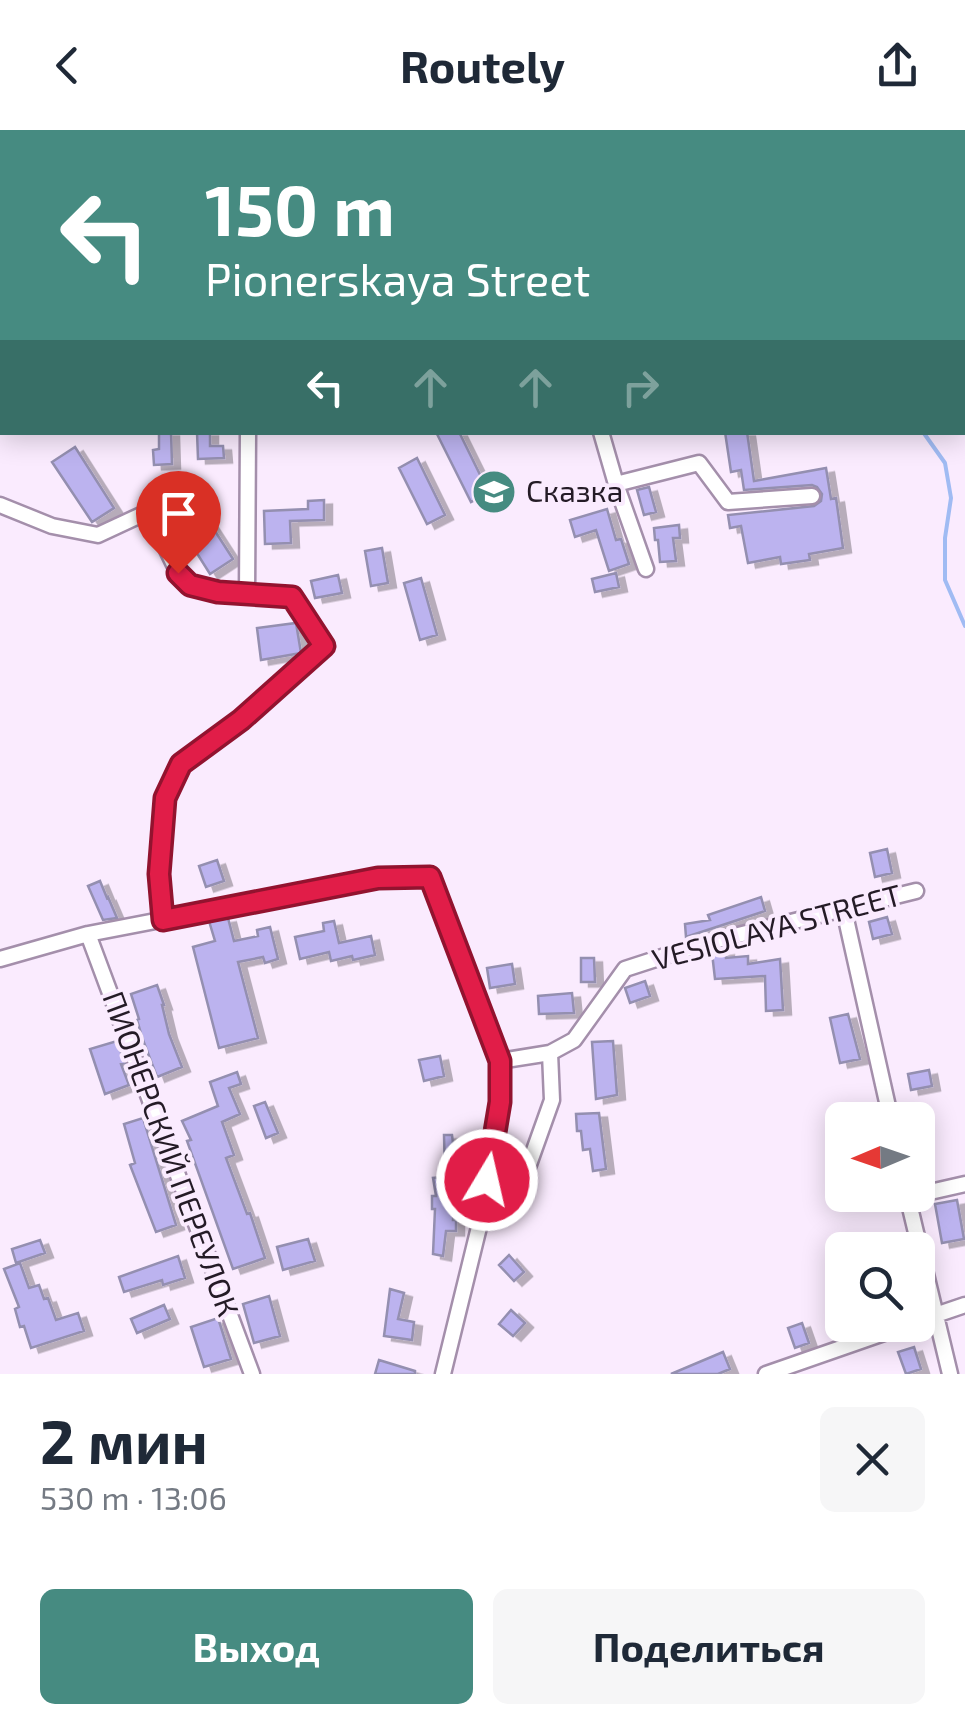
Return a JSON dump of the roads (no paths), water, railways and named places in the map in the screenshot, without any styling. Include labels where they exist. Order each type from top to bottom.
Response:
[{"type":"street","points":[[246,595],[248,435]]},
{"type":"street","points":[[602,435],[646,569]]},
{"type":"street","points":[[616,484],[700,462],[728,502],[812,496]]},
{"type":"street","points":[[0,505],[52,526],[98,536],[140,516],[157,529],[178,573],[190,585],[246,595],[292,597],[324,646],[241,720],[181,764],[165,798],[159,874],[163,920]]},
{"type":"street","points":[[0,959],[88,934],[378,878],[430,877],[500,1061],[500,1102],[481,1219],[443,1374]]},
{"type":"street","name":"VESIOLAYA STREET","points":[[550,1053],[574,1040],[625,968],[702,944],[916,891]]},
{"type":"street","points":[[844,910],[886,1102]]},
{"type":"street","name":"ПИОНЕРСКИЙ ПЕРЕУЛОК","points":[[88,934],[252,1374]]},
{"type":"street","points":[[481,1219],[527,1170],[552,1100],[550,1053],[500,1061]]},
{"type":"street","points":[[935,1190],[965,1184]]},
{"type":"street","points":[[935,1316],[965,1305]]},
{"type":"street","points":[[935,1320],[950,1374]]},
{"type":"street","points":[[766,1374],[858,1342]]},
{"type":"waterway","points":[[925,435],[945,463],[951,498],[945,538],[945,580],[965,626]]},
{"type":"place","name":"Сказка","points":[[494,492]]}]
